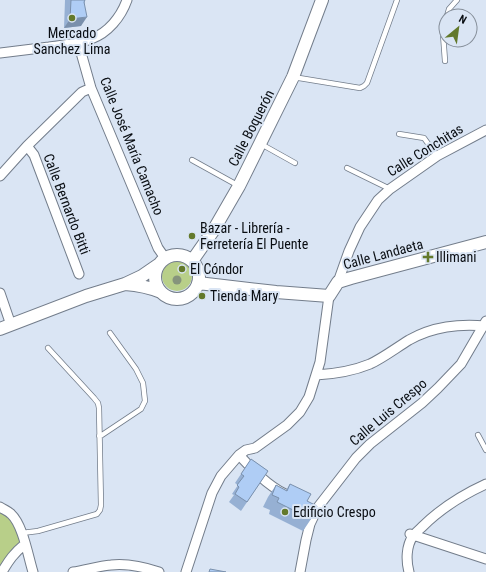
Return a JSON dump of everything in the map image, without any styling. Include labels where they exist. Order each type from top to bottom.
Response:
[{"type":"main road","name":"Calle Boquerón","points":[[192,261],[213,230],[238,186],[293,77],[322,0]]},
{"type":"main road","name":"Calle Landaeta","points":[[329,296],[338,282],[486,242]]},
{"type":"main road","points":[[5,327],[86,296],[125,284],[138,278],[172,256],[179,255],[192,261],[197,267],[199,275],[198,283],[194,291],[187,297],[178,299],[169,298],[161,292],[144,286],[125,284]]},
{"type":"main road","points":[[161,292],[156,284],[155,274],[162,262]]},
{"type":"main road","points":[[198,283],[276,292],[329,296]]},
{"type":"street","points":[[0,53],[92,39],[110,27],[119,17],[127,0]]},
{"type":"street","name":"Calle José María Camacho","points":[[78,42],[91,88],[158,248],[162,262]]},
{"type":"street","points":[[0,176],[27,146],[82,92],[91,88]]},
{"type":"street","name":"Calle Conchitas","points":[[338,282],[349,251],[360,227],[378,200],[390,189],[437,156],[486,130]]},
{"type":"street","name":"Calle Bernardo Bitti","points":[[27,146],[34,155],[79,274]]},
{"type":"street","points":[[0,293],[5,327]]},
{"type":"street","points":[[186,572],[212,493],[221,476],[246,450],[255,448],[287,425],[300,412],[309,397],[320,362],[329,296]]},
{"type":"street","points":[[316,375],[331,374],[371,364],[411,339],[428,331],[449,326],[485,324]]},
{"type":"street","name":"Calle Luis Crespo","points":[[300,572],[302,556],[315,505],[370,444],[422,403],[461,364],[485,324]]},
{"type":"street","points":[[239,456],[254,471],[276,489],[290,497]]},
{"type":"street","points":[[409,572],[408,546],[411,535],[445,507],[471,491],[486,484]]},
{"type":"street","points":[[0,507],[10,513],[18,522],[33,572]]},
{"type":"street","points":[[411,535],[486,559]]},
{"type":"street","points":[[2,572],[8,560],[25,544]]},
{"type":"street","points":[[74,572],[112,565],[136,566],[159,572]]},
{"type":"lane","points":[[293,77],[360,88],[364,86],[367,83],[397,0]]},
{"type":"lane","points":[[450,8],[457,0]]},
{"type":"lane","points":[[444,48],[445,61]]},
{"type":"lane","points":[[399,134],[424,138],[437,156]]},
{"type":"lane","points":[[259,144],[295,162]]},
{"type":"lane","points":[[192,160],[238,186]]},
{"type":"lane","points":[[347,168],[390,189]]},
{"type":"lane","points":[[99,436],[141,409],[145,401],[143,383],[136,369],[110,333]]},
{"type":"lane","points":[[22,533],[38,531],[97,514],[101,505],[98,403],[48,348]]},
{"type":"lane","points":[[478,435],[486,450]]},
{"type":"green space","points":[[177,261],[187,266],[192,276],[187,286],[177,291],[167,286],[162,276],[167,266]]},
{"type":"green space","points":[[0,507],[10,513],[25,544],[0,572]]},
{"type":"building","points":[[71,0],[85,0],[84,2],[87,17],[70,19]]},
{"type":"building","points":[[251,459],[268,471],[247,502],[235,494],[239,487],[237,485],[244,476],[241,474]]},
{"type":"building","points":[[290,484],[311,494],[307,501],[317,506],[311,519],[277,502],[279,498],[272,495],[276,485],[287,491]]},
{"type":"building","points":[[210,569],[226,572],[209,572]]},
{"type":"place","name":"Mercado Sanchez Lima","points":[[72,18]]},
{"type":"place","name":"Bazar - Librería - Ferretería El Puente","points":[[192,236]]},
{"type":"place","name":"Illimani","points":[[428,257]]},
{"type":"place","name":"El Cóndor","points":[[182,269]]},
{"type":"place","name":"Tienda Mary","points":[[202,296]]},
{"type":"place","name":"Edificio Crespo","points":[[285,512]]}]
